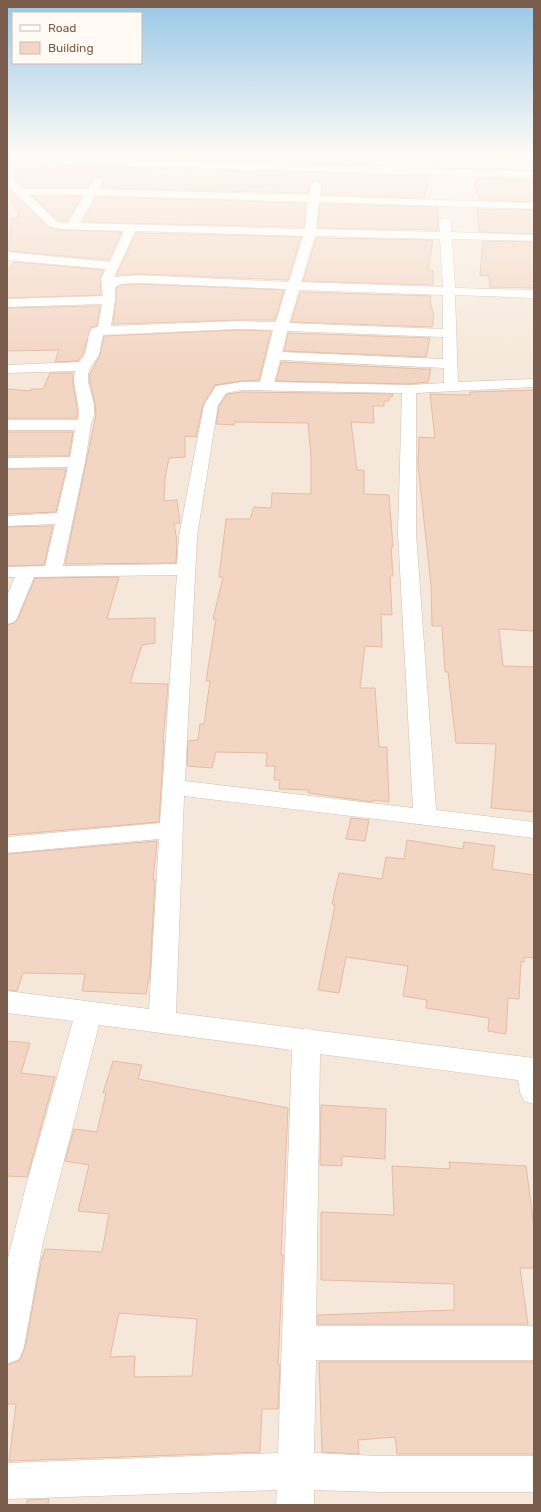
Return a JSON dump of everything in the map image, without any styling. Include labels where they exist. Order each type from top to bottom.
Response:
[{"type":"street","points":[[54,225],[72,226],[114,225]]},
{"type":"street","points":[[104,331],[109,300],[109,286],[107,278],[114,266],[130,225]]},
{"type":"street","points":[[143,225],[310,232],[534,238]]},
{"type":"street","points":[[266,386],[281,327],[311,225]]},
{"type":"street","points":[[446,225],[449,291],[450,386]]},
{"type":"street","points":[[7,256],[114,266]]},
{"type":"street","points":[[109,286],[118,280],[139,279],[534,294]]},
{"type":"street","points":[[7,303],[109,300]]},
{"type":"street","points":[[7,370],[83,366],[92,356],[97,331],[238,325],[450,333]]},
{"type":"street","points":[[273,356],[450,364]]},
{"type":"street","points":[[53,571],[77,462],[83,425],[88,413],[80,380],[83,366]]},
{"type":"street","points":[[162,1021],[173,786],[188,536],[211,405],[221,388],[242,386],[409,389],[534,383]]},
{"type":"street","points":[[409,389],[407,534],[425,817]]},
{"type":"street","points":[[7,425],[83,425]]},
{"type":"street","points":[[7,463],[77,462]]},
{"type":"street","points":[[7,521],[65,518]]},
{"type":"street","points":[[7,572],[186,569]]},
{"type":"street","points":[[7,618],[26,571]]},
{"type":"street","points":[[173,786],[534,830]]},
{"type":"street","points":[[7,845],[172,830]]},
{"type":"street","points":[[7,1002],[306,1040],[533,1077]]},
{"type":"street","points":[[7,1347],[27,1242],[89,1012]]},
{"type":"street","points":[[295,1488],[306,1040]]},
{"type":"street","points":[[299,1343],[534,1342]]},
{"type":"street","points":[[7,1481],[295,1488],[379,1474],[534,1474]]},
{"type":"shaded area","points":[[7,225],[534,225],[534,1505],[7,1505]]},
{"type":"building","points":[[11,225],[46,225],[50,228],[62,230],[122,232],[109,260],[9,251]]},
{"type":"building","points":[[196,225],[304,225],[304,227]]},
{"type":"building","points":[[318,225],[438,225],[438,230],[318,228]]},
{"type":"building","points":[[478,225],[534,225],[534,234],[479,232]]},
{"type":"building","points":[[136,233],[301,237],[288,280],[139,274],[116,275]]},
{"type":"building","points":[[316,238],[433,240],[428,270],[433,271],[433,285],[303,281]]},
{"type":"building","points":[[483,241],[534,242],[534,288],[490,287],[489,276],[480,275]]},
{"type":"building","points":[[14,262],[104,270],[100,278],[101,295],[7,298],[7,272]]},
{"type":"building","points":[[139,284],[284,290],[275,320],[113,324],[116,288],[121,285]]},
{"type":"building","points":[[300,292],[431,296],[430,301],[434,316],[432,327],[291,322]]},
{"type":"building","points":[[100,306],[97,326],[91,327],[83,354],[78,361],[55,362],[59,350],[7,351],[7,308]]},
{"type":"building","points":[[238,330],[271,331],[259,380],[215,385],[203,405],[196,437],[185,436],[185,457],[169,458],[165,478],[164,501],[177,500],[180,523],[174,523],[177,542],[176,563],[65,564],[96,415],[90,374],[100,355],[104,336]]},
{"type":"building","points":[[288,333],[430,338],[426,357],[284,351]]},
{"type":"building","points":[[281,362],[431,369],[428,382],[409,384],[276,381]]},
{"type":"building","points":[[50,373],[73,373],[77,418],[7,418],[7,389],[31,391],[31,389],[43,389]]},
{"type":"building","points":[[534,390],[534,631],[499,629],[503,666],[534,667],[534,812],[491,808],[496,744],[456,743],[448,672],[445,672],[442,626],[432,626],[431,586],[418,465],[419,437],[435,438],[430,394],[470,395],[470,392]]},
{"type":"building","points":[[242,392],[393,394],[392,397],[389,397],[389,401],[384,401],[384,406],[373,406],[374,423],[351,422],[357,470],[364,470],[364,494],[389,495],[393,547],[391,547],[393,576],[390,576],[392,615],[381,614],[382,647],[365,646],[360,688],[375,688],[379,747],[387,747],[389,802],[373,800],[373,802],[308,793],[309,790],[279,789],[280,780],[274,780],[275,766],[266,766],[267,753],[216,752],[212,768],[187,766],[188,741],[198,740],[200,724],[204,724],[210,681],[206,681],[216,619],[213,619],[223,577],[219,577],[226,519],[250,519],[254,507],[271,508],[272,493],[311,494],[311,456],[308,423],[235,422],[234,425],[216,424],[219,406],[227,394]]},
{"type":"building","points":[[7,432],[73,432],[69,456],[7,456]]},
{"type":"building","points":[[7,469],[66,469],[56,512],[7,514]]},
{"type":"building","points":[[53,526],[44,565],[7,566],[7,527]]},
{"type":"building","points":[[119,577],[107,619],[155,618],[155,643],[142,645],[130,683],[168,684],[163,741],[159,822],[7,835],[7,625],[14,623],[18,619],[35,578]]},
{"type":"building","points":[[351,818],[369,820],[365,841],[346,839]]},
{"type":"building","points":[[407,840],[463,849],[464,842],[495,846],[492,869],[534,875],[534,958],[524,957],[524,962],[521,962],[519,999],[508,998],[506,1034],[488,1031],[489,1018],[426,1008],[427,1000],[403,996],[408,966],[346,957],[339,993],[318,990],[335,905],[332,904],[339,873],[382,879],[386,857],[404,859]]},
{"type":"building","points":[[157,841],[153,880],[155,880],[150,972],[146,994],[82,991],[85,974],[23,973],[17,991],[7,990],[7,854]]},
{"type":"building","points":[[7,1041],[30,1043],[21,1073],[55,1077],[27,1177],[7,1176]]},
{"type":"building","points":[[113,1061],[142,1065],[138,1079],[288,1108],[281,1255],[283,1255],[278,1365],[280,1365],[278,1409],[262,1409],[260,1452],[9,1461],[16,1404],[7,1404],[7,1365],[20,1360],[25,1348],[42,1257],[45,1249],[102,1252],[109,1214],[78,1211],[89,1165],[65,1161],[74,1129],[97,1132],[106,1093],[103,1093]],"holes":[[[119,1313],[197,1319],[192,1376],[134,1377],[135,1356],[110,1357]]]},
{"type":"building","points":[[321,1105],[386,1109],[385,1159],[342,1156],[342,1166],[320,1165]]},
{"type":"building","points":[[449,1162],[526,1166],[534,1227],[534,1268],[520,1268],[528,1324],[318,1324],[318,1315],[454,1310],[454,1284],[321,1280],[321,1212],[394,1215],[392,1166],[450,1169]]},
{"type":"building","points":[[319,1362],[534,1362],[534,1454],[397,1454],[395,1437],[358,1440],[359,1454],[322,1452]]},
{"type":"building","points":[[49,1499],[48,1505],[27,1505],[27,1500]]}]
